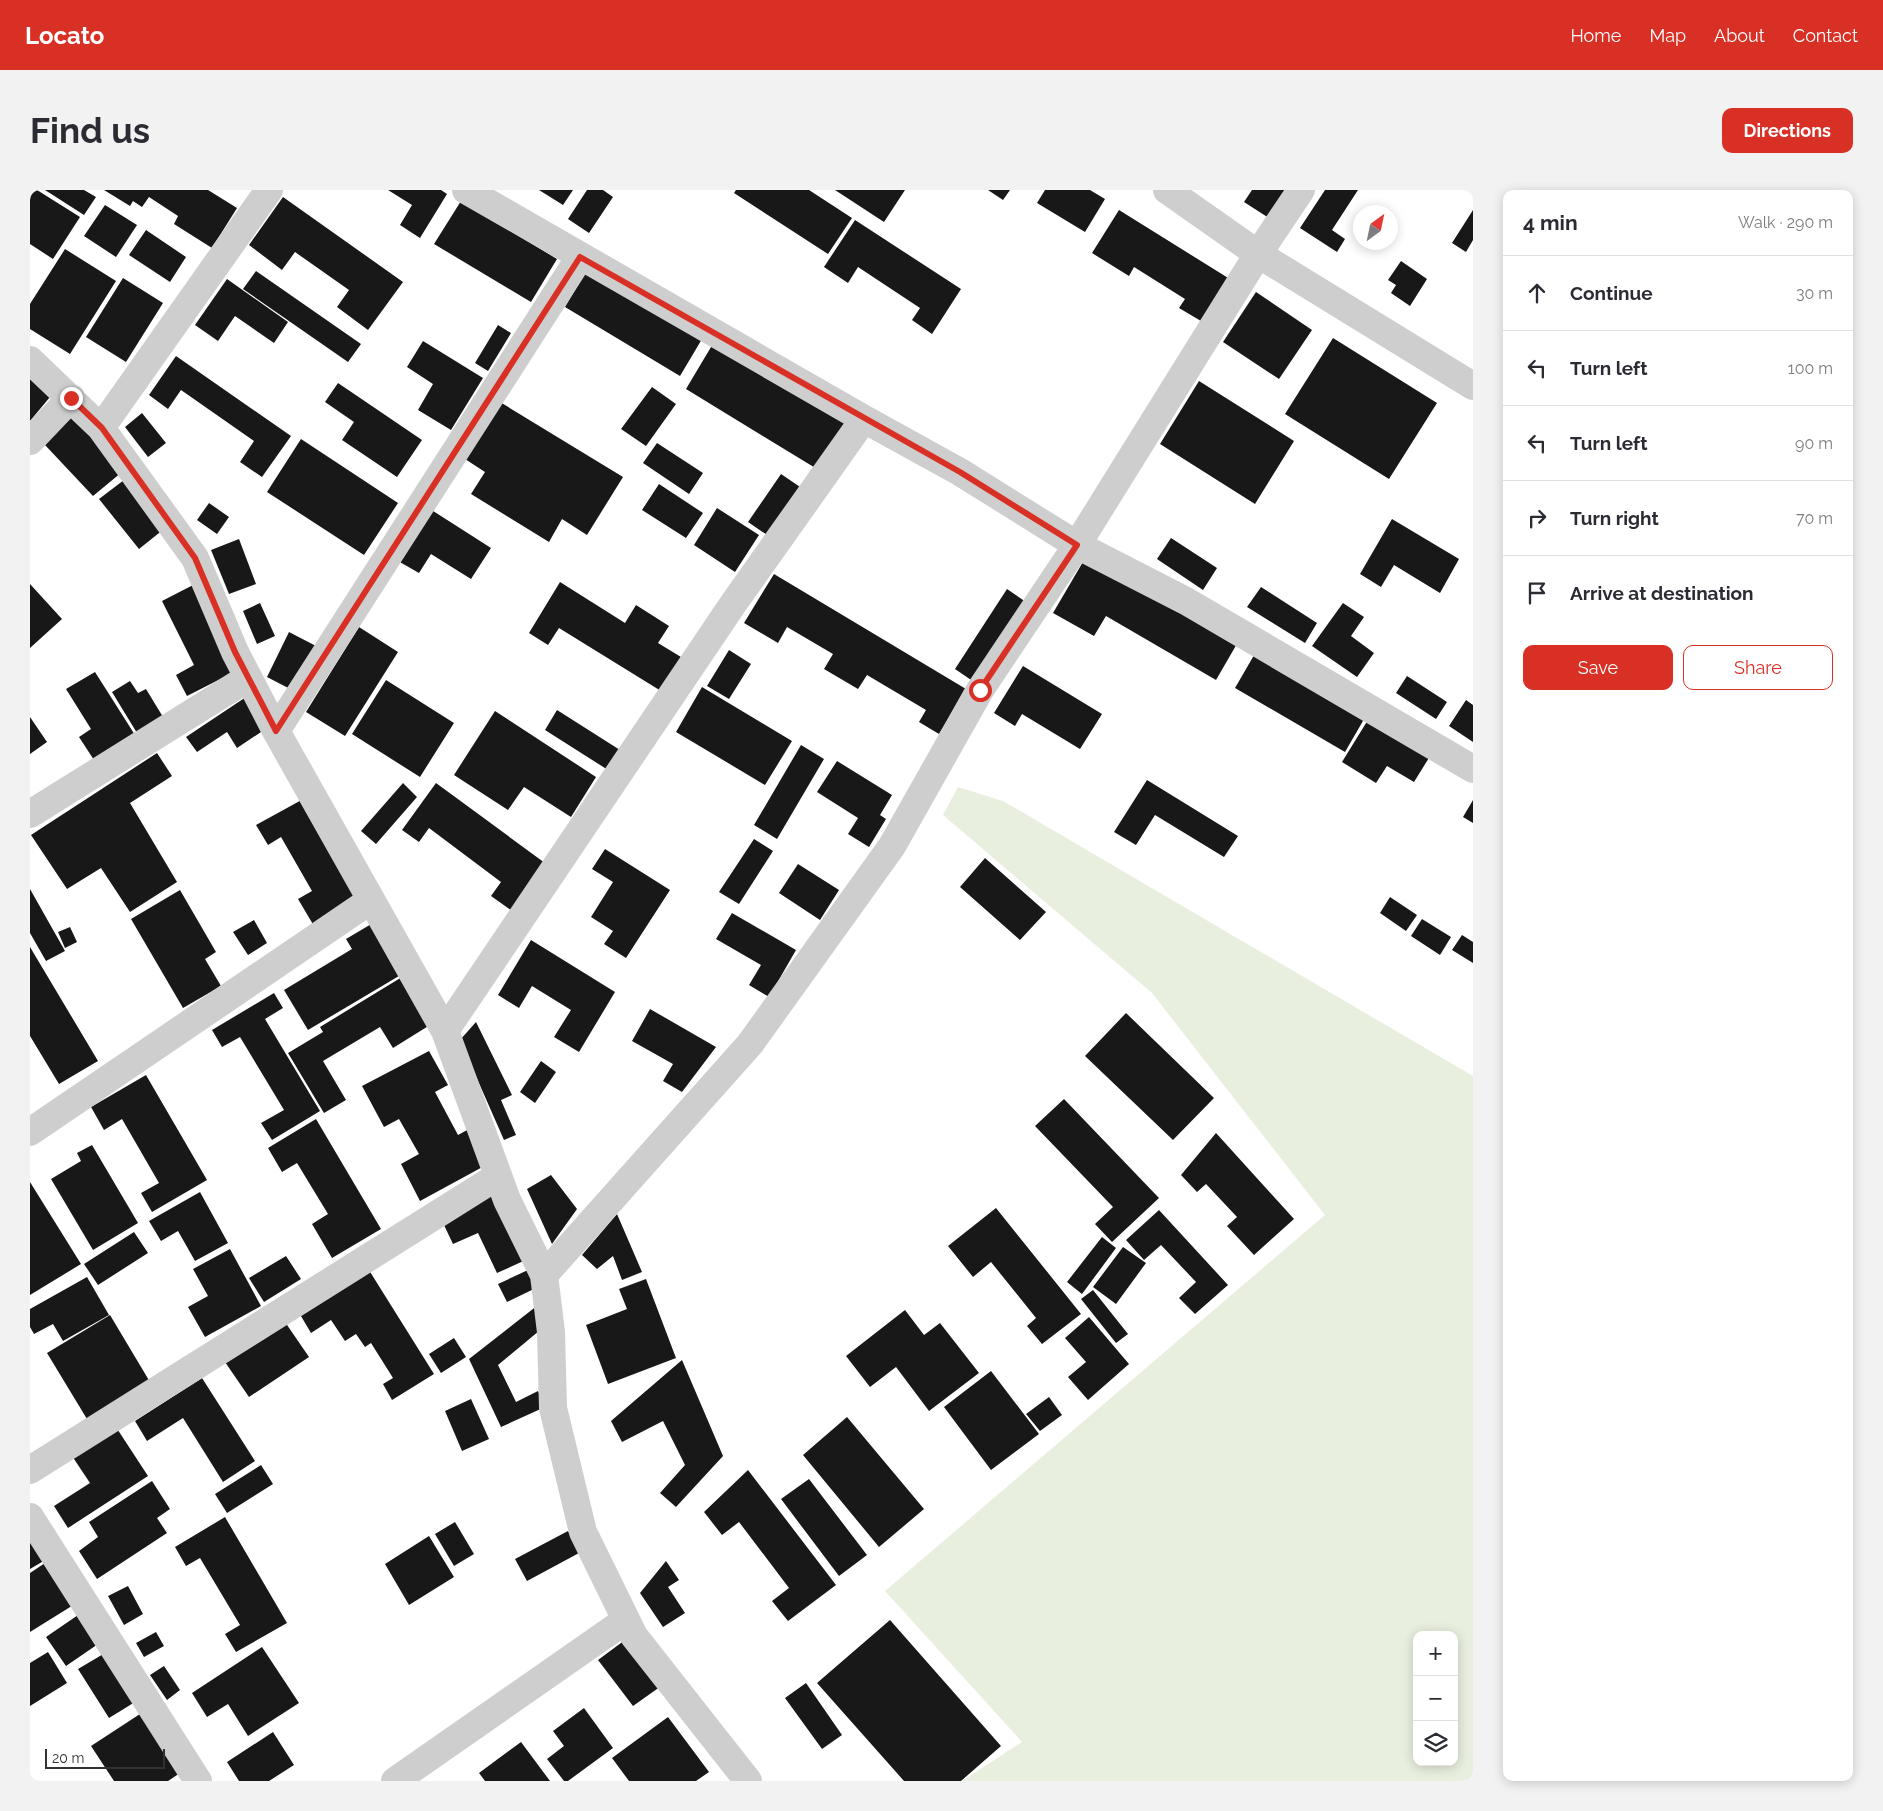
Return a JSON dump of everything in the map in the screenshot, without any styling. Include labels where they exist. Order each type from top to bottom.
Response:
[{"type":"street","points":[[102,428],[269,190]]},
{"type":"street","points":[[466,190],[580,257],[960,472],[1077,545],[1186,600],[1473,768]]},
{"type":"street","points":[[1168,190],[1258,254],[1473,386]]},
{"type":"street","points":[[544,1275],[750,1044],[892,846],[980,690],[1077,545],[1258,254],[1301,190]]},
{"type":"street","points":[[276,731],[580,257]]},
{"type":"street","points":[[30,360],[102,428],[195,558],[248,678],[276,731],[445,1031],[498,1176],[544,1275],[550,1332],[553,1408],[583,1532],[634,1636],[748,1781]]},
{"type":"street","points":[[30,441],[71,398]]},
{"type":"street","points":[[445,1031],[733,604],[864,419]]},
{"type":"street","points":[[30,814],[248,678]]},
{"type":"street","points":[[30,1132],[371,900]]},
{"type":"street","points":[[30,1470],[498,1176]]},
{"type":"street","points":[[30,1518],[198,1781]]},
{"type":"street","points":[[396,1781],[626,1620]]},
{"type":"green space","points":[[958,787],[1003,801],[1473,1076],[1473,1781],[962,1781],[1022,1742],[885,1591],[1325,1215],[1152,993],[943,815]]},
{"type":"building","points":[[30,190],[37,190],[80,217],[53,259],[30,244]]},
{"type":"building","points":[[45,190],[84,190],[96,197],[84,215]]},
{"type":"building","points":[[104,190],[208,190],[237,208],[212,248],[174,224],[178,216],[149,197],[142,207],[133,201],[130,206]]},
{"type":"building","points":[[388,190],[441,190],[447,194],[420,238],[400,225],[412,205]]},
{"type":"building","points":[[539,190],[573,190],[563,205]]},
{"type":"building","points":[[587,190],[603,190],[613,197],[589,233],[568,219]]},
{"type":"building","points":[[736,190],[809,190],[852,218],[828,254],[734,193]]},
{"type":"building","points":[[835,190],[905,190],[884,222]]},
{"type":"building","points":[[988,190],[1010,190],[1003,200]]},
{"type":"building","points":[[1045,190],[1090,190],[1105,199],[1085,232],[1037,203]]},
{"type":"building","points":[[1252,190],[1289,190],[1272,220],[1244,202]]},
{"type":"building","points":[[1325,190],[1358,190],[1332,230],[1345,239],[1337,252],[1300,228]]},
{"type":"building","points":[[283,197],[403,282],[368,330],[337,307],[349,290],[295,252],[282,270],[249,245]]},
{"type":"building","points":[[461,201],[557,259],[531,302],[434,244]]},
{"type":"building","points":[[105,205],[137,225],[116,257],[84,236]]},
{"type":"building","points":[[1119,210],[1233,281],[1206,324],[1179,308],[1185,299],[1134,267],[1129,276],[1092,253]]},
{"type":"building","points":[[1473,210],[1473,240],[1466,252],[1452,243]]},
{"type":"building","points":[[855,220],[961,289],[932,334],[912,320],[920,308],[858,267],[848,283],[824,267]]},
{"type":"building","points":[[146,230],[186,257],[170,282],[129,255]]},
{"type":"building","points":[[65,249],[116,281],[70,354],[30,329],[30,304]]},
{"type":"building","points":[[1401,261],[1427,279],[1410,306],[1391,293],[1396,285],[1388,280]]},
{"type":"building","points":[[587,270],[702,339],[680,376],[565,307]]},
{"type":"building","points":[[256,271],[361,344],[348,362],[243,289]]},
{"type":"building","points":[[123,278],[163,303],[126,362],[86,337]]},
{"type":"building","points":[[227,279],[288,322],[274,343],[235,316],[218,341],[195,325]]},
{"type":"building","points":[[1256,292],[1312,330],[1279,379],[1223,342]]},
{"type":"building","points":[[498,325],[511,333],[488,371],[475,363]]},
{"type":"building","points":[[1333,338],[1437,403],[1389,479],[1285,414]]},
{"type":"building","points":[[423,341],[483,378],[451,430],[418,410],[433,384],[407,367]]},
{"type":"building","points":[[714,342],[846,422],[817,469],[686,389]]},
{"type":"building","points":[[176,356],[291,436],[262,477],[240,462],[254,441],[181,390],[168,409],[149,395]]},
{"type":"building","points":[[30,370],[55,391],[30,421]]},
{"type":"building","points":[[1199,381],[1294,441],[1255,504],[1160,444]]},
{"type":"building","points":[[338,383],[422,440],[397,477],[342,440],[354,422],[325,402]]},
{"type":"building","points":[[652,387],[676,404],[646,446],[621,429]]},
{"type":"building","points":[[500,402],[623,477],[587,535],[562,519],[549,542],[471,494],[485,472],[465,459]]},
{"type":"building","points":[[71,412],[122,472],[93,496],[45,445]]},
{"type":"building","points":[[142,413],[166,443],[148,457],[125,427]]},
{"type":"building","points":[[301,439],[398,503],[364,555],[267,492]]},
{"type":"building","points":[[657,443],[703,473],[689,494],[643,463]]},
{"type":"building","points":[[781,474],[806,491],[773,539],[748,522]]},
{"type":"building","points":[[124,480],[164,529],[139,549],[99,499]]},
{"type":"building","points":[[659,484],[703,513],[686,538],[642,510]]},
{"type":"building","points":[[209,503],[229,517],[217,534],[197,520]]},
{"type":"building","points":[[717,508],[759,535],[735,572],[694,545]]},
{"type":"building","points":[[430,509],[491,548],[471,579],[431,554],[419,573],[398,561]]},
{"type":"building","points":[[1392,519],[1459,559],[1440,593],[1394,565],[1381,587],[1360,574]]},
{"type":"building","points":[[1171,538],[1217,568],[1203,590],[1157,559]]},
{"type":"building","points":[[239,539],[256,584],[229,594],[211,550]]},
{"type":"building","points":[[1087,555],[1238,642],[1216,680],[1106,616],[1094,636],[1053,613]]},
{"type":"building","points":[[774,574],[966,689],[939,734],[919,722],[926,710],[867,675],[858,689],[824,669],[833,654],[787,627],[778,643],[744,623]]},
{"type":"building","points":[[560,582],[625,623],[636,605],[669,626],[658,643],[681,657],[661,691],[559,628],[548,645],[529,633]]},
{"type":"building","points":[[30,584],[62,619],[30,648]]},
{"type":"building","points":[[195,584],[238,670],[187,696],[176,675],[194,665],[162,601]]},
{"type":"building","points":[[1261,587],[1317,623],[1305,643],[1247,607]]},
{"type":"building","points":[[1007,589],[1026,602],[974,682],[955,669]]},
{"type":"building","points":[[260,603],[275,636],[257,644],[243,611]]},
{"type":"building","points":[[1343,603],[1364,617],[1351,636],[1374,653],[1357,677],[1312,646]]},
{"type":"building","points":[[359,627],[398,652],[345,736],[306,712]]},
{"type":"building","points":[[289,632],[316,646],[294,691],[267,677]]},
{"type":"building","points":[[729,650],[751,664],[729,699],[707,686]]},
{"type":"building","points":[[1257,650],[1367,714],[1345,752],[1235,688]]},
{"type":"building","points":[[1023,666],[1102,714],[1080,749],[1022,714],[1015,726],[994,713]]},
{"type":"building","points":[[95,672],[135,735],[94,760],[79,737],[91,729],[66,689]]},
{"type":"building","points":[[1407,676],[1447,702],[1436,719],[1396,693]]},
{"type":"building","points":[[386,680],[454,723],[420,777],[352,734]]},
{"type":"building","points":[[130,681],[138,693],[146,689],[163,717],[137,733],[112,692]]},
{"type":"building","points":[[702,687],[792,741],[765,785],[676,732]]},
{"type":"building","points":[[246,697],[267,728],[237,748],[227,732],[197,752],[186,737]]},
{"type":"building","points":[[1466,700],[1473,705],[1473,742],[1449,726]]},
{"type":"building","points":[[557,710],[620,750],[608,770],[545,730]]},
{"type":"building","points":[[495,711],[596,777],[571,817],[524,787],[508,810],[454,775]]},
{"type":"building","points":[[1371,715],[1432,753],[1414,782],[1387,766],[1376,783],[1342,762]]},
{"type":"building","points":[[30,717],[47,742],[30,754]]},
{"type":"building","points":[[801,745],[824,759],[777,839],[754,825]]},
{"type":"building","points":[[157,753],[172,776],[130,803],[177,882],[130,912],[101,868],[67,889],[31,835]]},
{"type":"building","points":[[837,761],[892,795],[880,815],[886,819],[869,847],[848,834],[858,818],[817,792]]},
{"type":"building","points":[[1147,780],[1238,836],[1224,857],[1155,815],[1136,845],[1114,832]]},
{"type":"building","points":[[403,783],[417,797],[376,844],[361,831]]},
{"type":"building","points":[[436,783],[549,866],[515,913],[491,896],[501,882],[429,828],[419,842],[402,830]]},
{"type":"building","points":[[307,797],[364,897],[314,926],[298,899],[312,891],[281,837],[268,845],[256,825]]},
{"type":"building","points":[[1473,800],[1473,823],[1463,817]]},
{"type":"building","points":[[754,839],[773,851],[739,904],[719,892]]},
{"type":"building","points":[[605,849],[670,890],[626,958],[604,944],[613,931],[591,917],[613,882],[592,869]]},
{"type":"building","points":[[985,858],[1046,912],[1020,940],[960,887]]},
{"type":"building","points":[[798,864],[839,890],[820,920],[779,893]]},
{"type":"building","points":[[30,889],[65,951],[46,961],[30,933]]},
{"type":"building","points":[[180,890],[216,952],[205,959],[221,986],[183,1008],[131,919]]},
{"type":"building","points":[[1390,897],[1417,915],[1406,931],[1380,913]]},
{"type":"building","points":[[732,913],[796,950],[769,997],[749,985],[761,965],[716,939]]},
{"type":"building","points":[[1422,919],[1451,937],[1440,955],[1411,936]]},
{"type":"building","points":[[254,920],[267,943],[248,955],[233,932]]},
{"type":"building","points":[[373,923],[404,973],[308,1030],[284,990],[352,949],[346,939]]},
{"type":"building","points":[[70,927],[77,942],[65,948],[58,932]]},
{"type":"building","points":[[1462,935],[1473,942],[1473,963],[1452,950]]},
{"type":"building","points":[[531,940],[615,992],[579,1052],[554,1037],[571,1010],[532,986],[519,1008],[498,995]]},
{"type":"building","points":[[30,947],[98,1061],[59,1084],[30,1036]]},
{"type":"building","points":[[402,977],[430,1025],[393,1048],[380,1027],[323,1061],[346,1100],[324,1113],[288,1053],[323,1032],[320,1027]]},
{"type":"building","points":[[274,993],[283,1008],[265,1019],[320,1111],[272,1140],[261,1123],[284,1110],[240,1037],[222,1047],[212,1030]]},
{"type":"building","points":[[650,1009],[716,1047],[682,1092],[663,1081],[673,1064],[632,1041]]},
{"type":"building","points":[[1126,1013],[1214,1098],[1173,1140],[1085,1056]]},
{"type":"building","points":[[476,1022],[512,1095],[501,1100],[516,1135],[504,1140],[460,1040]]},
{"type":"building","points":[[429,1051],[448,1085],[435,1092],[458,1135],[469,1129],[488,1164],[420,1201],[401,1164],[419,1154],[399,1119],[384,1127],[362,1086]]},
{"type":"building","points":[[541,1061],[556,1072],[535,1103],[520,1092]]},
{"type":"building","points":[[146,1075],[207,1180],[152,1212],[141,1193],[159,1183],[122,1119],[104,1130],[91,1107]]},
{"type":"building","points":[[1064,1099],[1159,1198],[1112,1242],[1095,1224],[1113,1207],[1035,1126]]},
{"type":"building","points":[[316,1119],[381,1229],[332,1258],[312,1224],[328,1214],[297,1163],[282,1172],[268,1148]]},
{"type":"building","points":[[1216,1133],[1294,1219],[1254,1255],[1227,1226],[1237,1217],[1206,1184],[1197,1192],[1181,1175]]},
{"type":"building","points":[[92,1145],[138,1223],[93,1250],[51,1179],[81,1161],[77,1153]]},
{"type":"building","points":[[551,1175],[577,1209],[552,1244],[527,1189]]},
{"type":"building","points":[[30,1182],[81,1264],[30,1295]]},
{"type":"building","points":[[496,1190],[528,1259],[497,1273],[478,1233],[453,1244],[443,1223]]},
{"type":"building","points":[[200,1192],[228,1243],[195,1261],[178,1231],[161,1241],[149,1221]]},
{"type":"building","points":[[996,1208],[1081,1314],[1042,1344],[1027,1326],[1036,1318],[991,1262],[973,1277],[948,1246]]},
{"type":"building","points":[[1159,1210],[1228,1285],[1195,1314],[1179,1298],[1196,1282],[1161,1245],[1144,1260],[1126,1240]]},
{"type":"building","points":[[617,1214],[642,1272],[622,1280],[613,1256],[597,1269],[582,1255]]},
{"type":"building","points":[[134,1232],[148,1253],[98,1285],[84,1264]]},
{"type":"building","points":[[1102,1237],[1116,1248],[1082,1294],[1067,1282]]},
{"type":"building","points":[[1123,1247],[1146,1263],[1116,1304],[1093,1287]]},
{"type":"building","points":[[230,1249],[261,1306],[205,1337],[188,1307],[208,1296],[193,1269]]},
{"type":"building","points":[[286,1256],[301,1279],[264,1302],[249,1278]]},
{"type":"building","points":[[367,1267],[434,1374],[392,1400],[383,1384],[393,1378],[371,1343],[365,1347],[356,1334],[345,1341],[331,1320],[311,1333],[298,1311]]},
{"type":"building","points":[[528,1270],[536,1288],[507,1302],[498,1284]]},
{"type":"building","points":[[87,1277],[109,1315],[63,1341],[53,1324],[34,1334],[30,1327],[30,1309]]},
{"type":"building","points":[[646,1279],[676,1358],[608,1384],[586,1325],[627,1309],[619,1289]]},
{"type":"building","points":[[1093,1290],[1128,1334],[1116,1343],[1081,1299]]},
{"type":"building","points":[[538,1305],[545,1326],[498,1365],[516,1402],[538,1391],[545,1407],[501,1427],[469,1359]]},
{"type":"building","points":[[905,1310],[924,1335],[940,1323],[979,1373],[929,1411],[896,1367],[870,1387],[846,1356]]},
{"type":"building","points":[[110,1315],[150,1382],[87,1419],[47,1353]]},
{"type":"building","points":[[1089,1317],[1129,1364],[1088,1400],[1068,1377],[1086,1362],[1065,1338]]},
{"type":"building","points":[[285,1322],[309,1357],[249,1397],[225,1362]]},
{"type":"building","points":[[454,1338],[466,1357],[441,1373],[429,1354]]},
{"type":"building","points":[[682,1360],[723,1456],[676,1507],[660,1493],[685,1465],[663,1421],[622,1442],[611,1421]]},
{"type":"building","points":[[991,1371],[1039,1434],[991,1470],[944,1407]]},
{"type":"building","points":[[202,1378],[255,1461],[223,1482],[183,1418],[147,1441],[135,1421]]},
{"type":"building","points":[[1049,1397],[1062,1415],[1040,1431],[1026,1414]]},
{"type":"building","points":[[471,1399],[489,1439],[462,1451],[445,1411]]},
{"type":"building","points":[[847,1417],[924,1509],[879,1547],[803,1455]]},
{"type":"building","points":[[112,1421],[148,1476],[68,1528],[54,1506],[90,1483],[68,1450]]},
{"type":"building","points":[[261,1465],[273,1484],[227,1513],[215,1494]]},
{"type":"building","points":[[748,1470],[836,1585],[788,1621],[772,1601],[789,1588],[739,1522],[722,1535],[704,1512]]},
{"type":"building","points":[[809,1479],[867,1555],[839,1576],[781,1499]]},
{"type":"building","points":[[152,1481],[170,1509],[157,1518],[167,1533],[97,1579],[79,1551],[98,1537],[89,1522]]},
{"type":"building","points":[[225,1517],[287,1623],[236,1652],[225,1634],[240,1625],[200,1558],[186,1566],[175,1547]]},
{"type":"building","points":[[455,1522],[474,1554],[454,1566],[435,1534]]},
{"type":"building","points":[[568,1531],[579,1553],[527,1581],[515,1559]]},
{"type":"building","points":[[429,1536],[454,1577],[409,1605],[385,1564]]},
{"type":"building","points":[[30,1538],[47,1559],[30,1569]]},
{"type":"building","points":[[48,1561],[75,1604],[30,1632],[30,1573]]},
{"type":"building","points":[[666,1561],[679,1580],[668,1587],[685,1613],[663,1627],[640,1593]]},
{"type":"building","points":[[128,1586],[143,1614],[124,1625],[108,1596]]},
{"type":"building","points":[[81,1613],[101,1642],[66,1666],[46,1637]]},
{"type":"building","points":[[890,1620],[1001,1746],[961,1781],[904,1781],[817,1683]]},
{"type":"building","points":[[156,1632],[164,1646],[144,1657],[136,1643]]},
{"type":"building","points":[[629,1637],[664,1684],[633,1706],[598,1660]]},
{"type":"building","points":[[262,1647],[299,1703],[248,1736],[228,1704],[207,1717],[192,1693]]},
{"type":"building","points":[[48,1652],[67,1683],[30,1706],[30,1663]]},
{"type":"building","points":[[105,1653],[135,1702],[109,1718],[78,1669]]},
{"type":"building","points":[[164,1666],[180,1690],[167,1700],[150,1675]]},
{"type":"building","points":[[806,1683],[842,1735],[822,1749],[785,1698]]},
{"type":"building","points":[[584,1708],[613,1748],[568,1781],[564,1781],[547,1759],[564,1746],[553,1731]]},
{"type":"building","points":[[140,1714],[180,1773],[168,1781],[114,1781],[91,1746]]},
{"type":"building","points":[[668,1717],[709,1772],[696,1781],[629,1781],[612,1758]]},
{"type":"building","points":[[273,1732],[294,1765],[269,1781],[239,1781],[227,1762]]},
{"type":"building","points":[[521,1742],[550,1781],[485,1781],[479,1773]]},
{"type":"route","points":[[71,398],[102,428],[195,558],[235,652],[276,731],[580,257],[960,472],[1077,545],[980,690]]}]
